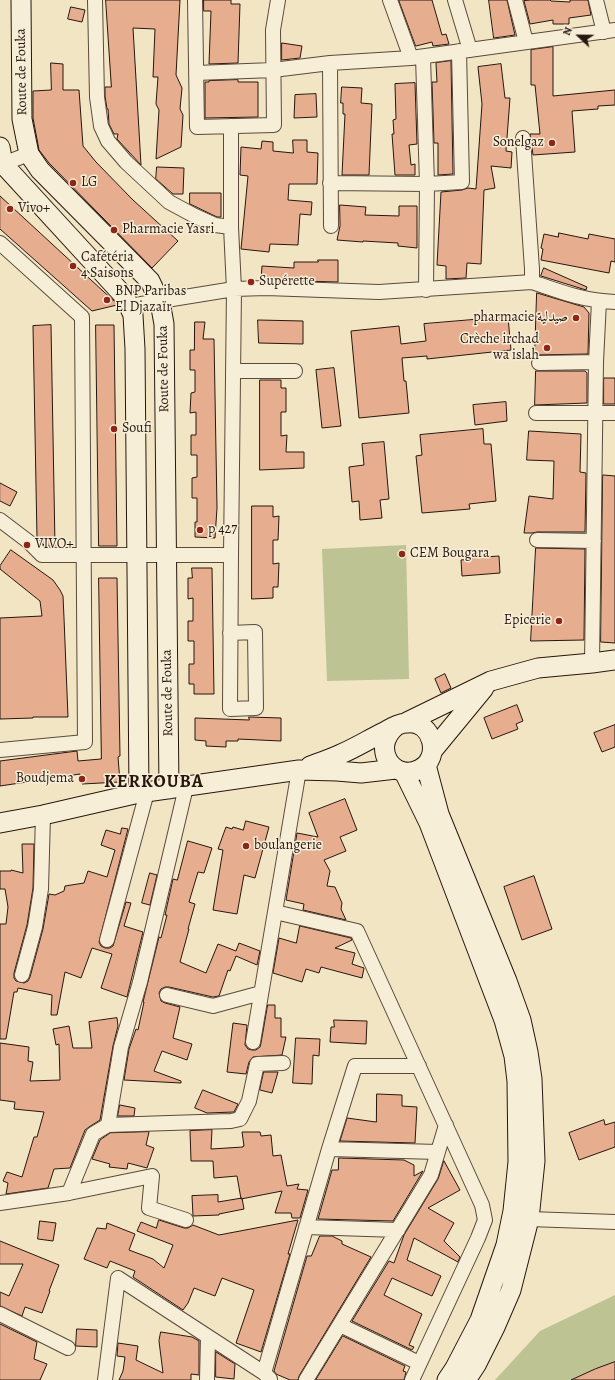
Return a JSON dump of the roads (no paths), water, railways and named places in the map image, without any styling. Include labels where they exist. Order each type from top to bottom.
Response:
[{"type":"main road","name":"Route de Fouka","points":[[21,0],[22,119],[29,154],[40,170],[150,281],[160,302],[164,324],[166,555],[178,788]]},
{"type":"main road","name":"Route de Fouka","points":[[1,158],[125,296],[133,315],[136,349],[137,555],[143,793]]},
{"type":"main road","points":[[299,770],[340,755],[490,681],[538,668],[615,660]]},
{"type":"main road","points":[[0,823],[143,793],[299,770],[361,773],[400,770],[412,772],[420,770],[490,681]]},
{"type":"main road","points":[[447,1380],[455,1368],[480,1320],[506,1245],[513,1211],[518,1162],[517,1081],[514,1056],[504,1020],[430,823],[400,770],[387,759],[384,747],[385,739],[389,731],[402,724],[416,724],[423,727],[429,734],[432,741],[429,757],[439,814],[507,981],[521,1020],[532,1079],[535,1161],[529,1219],[511,1290],[495,1328],[476,1365],[466,1380]]},
{"type":"street","points":[[95,0],[97,97],[101,126],[108,141],[126,162],[169,202],[215,225],[231,227]]},
{"type":"street","points":[[195,0],[197,127],[274,125],[273,30],[278,0]]},
{"type":"street","points":[[390,0],[417,57],[427,184],[426,290]]},
{"type":"street","points":[[330,183],[427,184],[462,182],[464,51],[455,0]]},
{"type":"street","points":[[515,0],[526,42]]},
{"type":"street","points":[[196,73],[273,70],[330,62],[417,57],[610,31],[596,0]]},
{"type":"street","points":[[330,62],[331,226]]},
{"type":"street","points":[[230,633],[255,632],[256,708],[230,709],[230,633],[230,555],[234,289],[231,227],[231,126]]},
{"type":"street","points":[[523,138],[532,282]]},
{"type":"street","points":[[1,158],[29,154]]},
{"type":"street","points":[[0,243],[82,317],[83,554],[86,742],[0,750]]},
{"type":"street","points":[[129,306],[234,289],[272,288],[379,292],[532,282],[577,298],[615,302]]},
{"type":"street","points":[[592,663],[595,413],[599,301]]},
{"type":"street","points":[[539,363],[596,362]]},
{"type":"street","points":[[233,371],[296,371]]},
{"type":"street","points":[[536,413],[615,413]]},
{"type":"street","points":[[0,520],[29,542],[42,555],[230,555]]},
{"type":"street","points":[[537,540],[594,540]]},
{"type":"street","points":[[253,1042],[299,770]]},
{"type":"street","points":[[108,1125],[121,1047],[140,982],[178,788]]},
{"type":"street","points":[[107,940],[143,793]]},
{"type":"street","points":[[22,975],[34,927],[41,889],[43,815]]},
{"type":"street","points":[[275,912],[357,931],[482,1205],[484,1220],[478,1238],[412,1380]]},
{"type":"street","points":[[167,995],[213,1006],[261,992]]},
{"type":"street","points":[[69,1193],[93,1134],[108,1125],[231,1121],[240,1119],[249,1101],[258,1064],[283,1063]]},
{"type":"street","points":[[109,1377],[118,1278],[268,1377],[306,1227],[355,1066],[419,1066]]},
{"type":"street","points":[[306,1380],[431,1175],[446,1125]]},
{"type":"street","points":[[329,1149],[438,1152]]},
{"type":"street","points":[[0,1203],[69,1193],[152,1176],[149,1208],[186,1220]]},
{"type":"street","points":[[529,1219],[615,1222]]},
{"type":"street","points":[[306,1227],[398,1230]]},
{"type":"street","points":[[0,1314],[68,1348]]},
{"type":"street","points":[[340,1325],[419,1363]]},
{"type":"street","points":[[207,1380],[208,1337]]},
{"type":"place","name":"Sonelgaz","points":[[552,143]]},
{"type":"place","name":"LG","points":[[73,183]]},
{"type":"place","name":"Vivo+","points":[[10,209]]},
{"type":"place","name":"Pharmacie Yasri","points":[[114,230]]},
{"type":"place","name":"Cafétéria 4 Saisons","points":[[73,266]]},
{"type":"place","name":"Supérette","points":[[251,282]]},
{"type":"place","name":"BNP Paribas El Djazaïr","points":[[107,300]]},
{"type":"place","name":"pharmacie صيدلية","points":[[576,318]]},
{"type":"place","name":"Crèche irchad wa islah","points":[[547,348]]},
{"type":"place","name":"Soufi","points":[[114,429]]},
{"type":"place","name":"p 427","points":[[200,530]]},
{"type":"place","name":"VIVO+","points":[[27,545]]},
{"type":"place","name":"CEM Bougara","points":[[402,554]]},
{"type":"place","name":"Epicerie","points":[[559,621]]},
{"type":"place","name":"Boudjema","points":[[82,779]]},
{"type":"place","name":"boulangerie","points":[[246,846]]},
{"type":"district","name":"KERKOUBA","points":[[154,783]]}]
